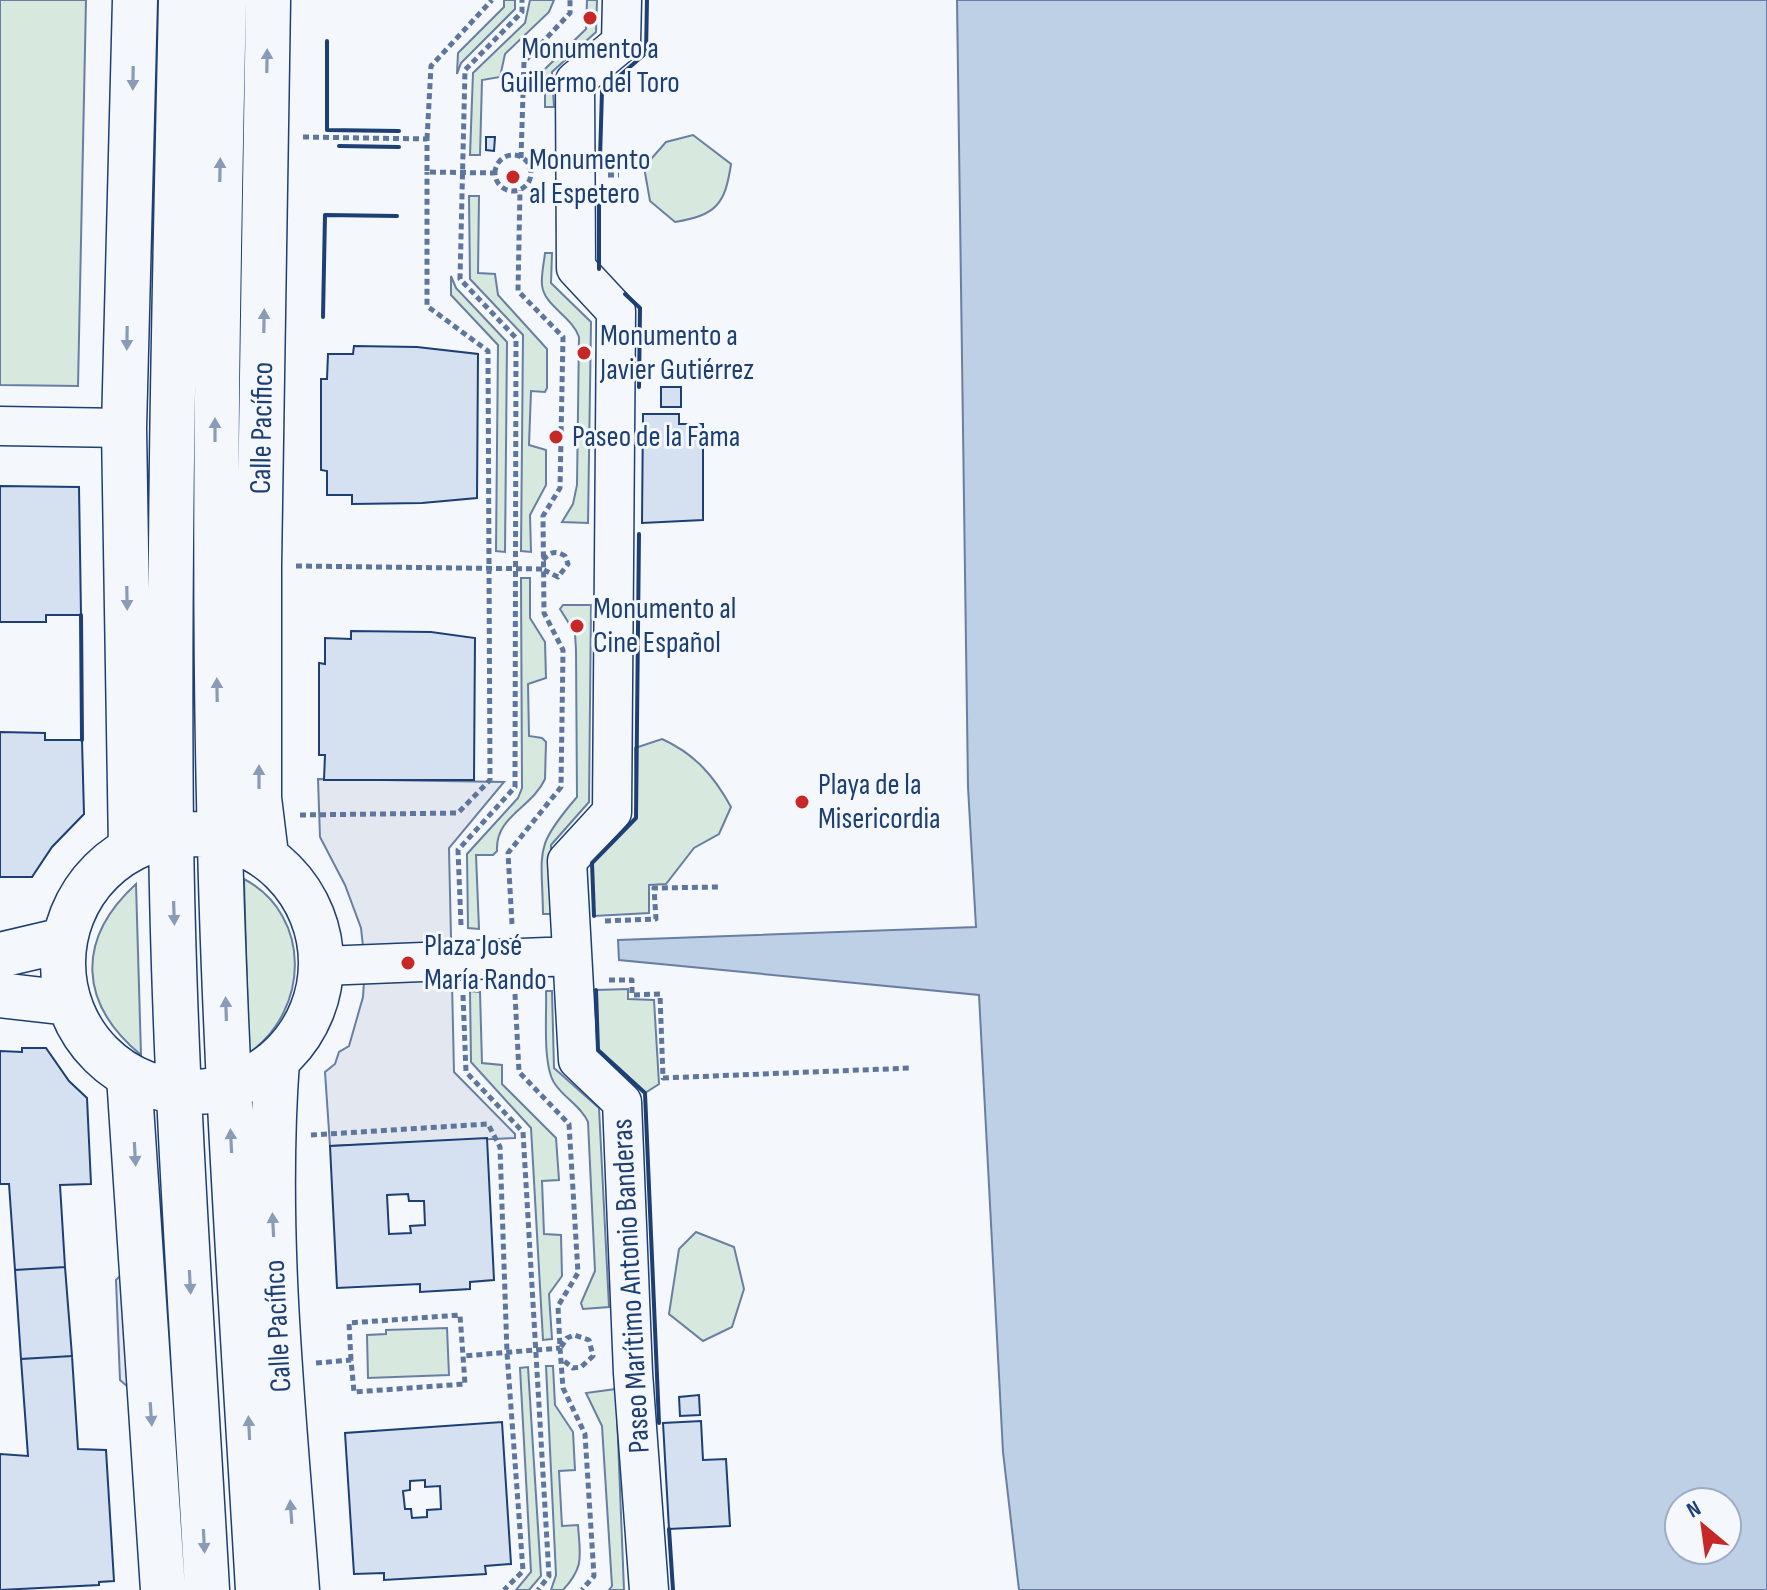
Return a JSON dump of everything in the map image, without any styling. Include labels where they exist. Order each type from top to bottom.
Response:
[{"type":"main road","points":[[135,0],[124,428],[151,842],[180,1092],[207,1590]]},
{"type":"main road","points":[[151,842],[172,447],[181,0]]},
{"type":"main road","name":"Calle Pacífico","points":[[224,0],[215,425],[220,835],[229,1087],[258,1590]]},
{"type":"main road","name":"Calle Pacífico","points":[[266,855],[259,798],[259,566],[268,0]]},
{"type":"main road","points":[[220,835],[266,855],[297,885],[317,924],[323,966],[316,1002],[301,1035],[277,1061],[254,1077],[229,1087],[180,1092],[154,1087],[129,1076],[100,1055],[78,1025],[69,1003],[64,940],[78,897],[100,870],[151,842],[220,835]]},
{"type":"main road","points":[[0,955],[64,940]]},
{"type":"main road","points":[[0,995],[69,1003]]},
{"type":"main road","name":"Calle Pacífico","points":[[277,1061],[270,1138],[280,1366],[297,1590]]},
{"type":"main road","points":[[129,1076],[163,1590]]},
{"type":"street","name":"Paseo Marítimo Antonio Banderas","points":[[622,0],[621,43],[575,81],[576,268],[616,311],[612,812],[567,861],[578,1060],[622,1102],[633,1373],[649,1590]]},
{"type":"street","points":[[0,426],[124,428]]},
{"type":"street","points":[[323,966],[572,956]]},
{"type":"path","points":[[259,798],[301,815],[458,813],[490,780],[488,351],[427,306],[427,139],[431,66],[492,0]]},
{"type":"path","points":[[522,0],[522,12],[465,70],[460,279],[516,338],[513,566],[515,787],[458,850],[466,1072],[523,1132],[549,1576],[538,1590]]},
{"type":"path","points":[[543,560],[549,553],[558,552],[565,556],[568,564],[558,577],[546,574],[543,569],[543,560],[543,516],[560,488],[563,337],[518,291],[520,190],[531,176],[530,168],[521,158],[524,62],[570,13],[570,0]]},
{"type":"path","points":[[266,137],[427,139]]},
{"type":"path","points":[[520,190],[508,191],[498,185],[495,173],[503,158],[521,158]]},
{"type":"path","points":[[427,172],[495,173]]},
{"type":"path","points":[[259,566],[513,566],[543,569]]},
{"type":"path","points":[[719,887],[654,888],[656,919],[594,921],[572,956],[596,979],[632,980],[632,995],[660,994],[663,1078],[911,1068]]},
{"type":"path","points":[[270,1138],[488,1124],[500,1147],[507,1353],[523,1571],[504,1590]]},
{"type":"path","points":[[460,1315],[465,1384],[354,1392],[351,1360],[349,1323],[460,1315]]},
{"type":"path","points":[[574,1335],[589,1340],[593,1356],[581,1367],[565,1364],[560,1348],[567,1338],[574,1335]]},
{"type":"path","points":[[463,1356],[560,1348]]},
{"type":"path","name":"Paseo Marítimo Antonio Banderas","points":[[561,1357],[563,1388],[585,1434],[594,1576],[582,1590]]},
{"type":"path","points":[[280,1366],[351,1360]]},
{"type":"shaded area","points":[[0,0],[86,0],[78,386],[0,385]]},
{"type":"shaded area","points":[[504,0],[515,0],[515,9],[461,63],[457,74],[458,53],[504,7]]},
{"type":"shaded area","points":[[530,0],[554,0],[549,12],[505,54],[500,77],[482,80],[480,155],[470,155],[473,73],[525,23]]},
{"type":"shaded area","points":[[587,0],[597,0],[596,32],[552,72],[554,107],[545,107],[545,69],[586,29]]},
{"type":"shaded area","points":[[693,135],[731,164],[729,178],[716,206],[700,216],[675,222],[650,201],[644,167],[666,142]]},
{"type":"shaded area","points":[[469,196],[479,196],[478,273],[495,274],[498,295],[547,349],[547,388],[545,392],[531,391],[529,445],[546,450],[546,485],[530,515],[531,552],[521,551],[523,335],[470,279]]},
{"type":"shaded area","points":[[545,253],[552,253],[551,283],[591,322],[588,523],[562,522],[573,504],[577,485],[579,337],[544,292]]},
{"type":"shaded area","points":[[451,276],[456,288],[507,342],[505,552],[496,551],[498,345],[451,295]]},
{"type":"shaded area","points":[[521,578],[530,578],[530,618],[545,642],[546,678],[528,684],[529,736],[542,738],[546,742],[545,779],[532,798],[502,829],[497,851],[493,855],[476,855],[479,929],[468,928],[467,854],[518,798],[522,788]]},
{"type":"shaded area","points":[[563,605],[591,605],[589,802],[551,845],[551,914],[543,914],[543,850],[553,828],[577,797],[575,633],[560,609]]},
{"type":"shaded area","points":[[662,739],[702,767],[731,807],[719,834],[694,848],[666,884],[649,885],[649,913],[594,916],[592,863],[636,818],[635,748]]},
{"type":"shaded area","name":"Plaza José María Rando","points":[[318,779],[504,782],[449,848],[454,1072],[515,1134],[515,1138],[330,1146],[325,1072],[335,1064],[339,1052],[349,1046],[363,997],[365,965],[361,928],[345,885],[320,837]]},
{"type":"shaded area","points":[[244,879],[266,895],[282,916],[292,939],[295,964],[292,989],[283,1013],[269,1035],[249,1053]]},
{"type":"shaded area","points":[[136,884],[141,1055],[120,1035],[105,1014],[96,993],[92,971],[95,949],[103,927],[116,905]]},
{"type":"shaded area","points":[[628,989],[628,999],[654,1000],[659,1084],[645,1093],[598,1050],[596,990]]},
{"type":"shaded area","points":[[470,991],[480,992],[482,1063],[502,1065],[502,1084],[556,1138],[559,1180],[542,1181],[544,1234],[561,1235],[562,1276],[549,1294],[552,1339],[543,1340],[531,1128],[471,1062]]},
{"type":"shaded area","points":[[546,991],[552,991],[554,1068],[599,1108],[609,1307],[583,1309],[581,1303],[595,1271],[588,1122],[551,1076],[547,1053]]},
{"type":"shaded area","points":[[696,1232],[734,1247],[744,1289],[732,1327],[703,1341],[669,1314],[679,1249]]},
{"type":"shaded area","points":[[124,1272],[128,1387],[120,1380],[116,1280]]},
{"type":"shaded area","points":[[447,1328],[449,1375],[368,1378],[367,1335],[386,1334],[386,1330]]},
{"type":"shaded area","points":[[546,1366],[553,1366],[555,1405],[573,1432],[575,1470],[559,1471],[562,1526],[578,1525],[580,1560],[575,1574],[563,1590],[551,1590],[556,1575]]},
{"type":"shaded area","points":[[528,1367],[541,1576],[529,1590],[516,1590],[531,1572],[520,1368]]},
{"type":"shaded area","points":[[616,1389],[624,1590],[609,1590],[612,1586],[602,1426],[586,1393]]},
{"type":"water","points":[[957,0],[1767,0],[1767,1590],[1019,1590],[1003,1452],[979,995],[619,960],[618,940],[976,927],[968,787]]},
{"type":"building","points":[[486,137],[495,137],[494,151],[486,150]]},
{"type":"building","points":[[354,346],[417,347],[478,354],[477,498],[352,504],[352,495],[327,495],[327,471],[321,470],[321,379],[327,379],[328,354],[353,354]]},
{"type":"building","points":[[661,387],[681,387],[681,407],[661,407]]},
{"type":"building","points":[[643,414],[679,414],[679,424],[703,424],[703,520],[642,523]]},
{"type":"building","points":[[0,486],[79,487],[81,615],[46,615],[46,622],[0,622]]},
{"type":"building","points":[[351,631],[431,632],[475,638],[474,780],[324,780],[325,755],[319,755],[319,663],[325,664],[325,638],[351,639]]},
{"type":"building","points":[[0,732],[45,733],[45,740],[82,740],[84,814],[52,847],[32,877],[0,877]]},
{"type":"building","points":[[22,1048],[46,1048],[69,1081],[87,1098],[91,1184],[60,1185],[65,1267],[15,1270],[9,1184],[0,1184],[0,1051],[22,1052]]},
{"type":"building","points":[[487,1138],[494,1280],[470,1282],[470,1289],[420,1292],[420,1284],[337,1288],[330,1146]],"holes":[[[408,1194],[409,1201],[424,1201],[425,1225],[410,1226],[411,1233],[389,1234],[387,1195]]]},
{"type":"building","points":[[65,1267],[72,1356],[21,1359],[15,1270]]},
{"type":"building","points":[[72,1356],[78,1449],[106,1450],[114,1581],[99,1582],[99,1585],[0,1590],[0,1454],[28,1456],[21,1359]]},
{"type":"building","points":[[699,1395],[700,1415],[680,1416],[679,1397]]},
{"type":"building","points":[[701,1421],[703,1460],[726,1459],[730,1526],[669,1529],[663,1423]]},
{"type":"building","points":[[502,1422],[511,1564],[485,1566],[486,1574],[384,1580],[384,1573],[354,1574],[345,1433]],"holes":[[[425,1480],[425,1487],[440,1486],[441,1509],[427,1510],[427,1517],[412,1518],[411,1509],[405,1509],[403,1491],[410,1490],[410,1481]]]},
{"type":"wall","points":[[600,158],[602,91],[646,53],[647,0]]},
{"type":"wall","points":[[327,41],[327,130],[399,131]]},
{"type":"wall","points":[[339,146],[399,147]]},
{"type":"wall","points":[[599,197],[599,269]]},
{"type":"wall","points":[[323,317],[325,215],[397,216]]},
{"type":"wall","points":[[625,294],[640,308],[639,387]]},
{"type":"wall","points":[[594,916],[592,863],[636,818],[639,534]]},
{"type":"wall","points":[[81,615],[82,740]]},
{"type":"wall","points":[[596,990],[598,1050],[645,1093],[659,1423]]},
{"type":"wall","points":[[669,1529],[673,1590]]},
{"type":"place","name":"Monumento a Guillermo del Toro","points":[[590,18]]},
{"type":"place","name":"Monumento al Espetero","points":[[513,177]]},
{"type":"place","name":"Monumento a Javier Gutiérrez","points":[[584,353]]},
{"type":"place","name":"Paseo de la Fama","points":[[556,437]]},
{"type":"place","name":"Monumento al Cine Español","points":[[577,626]]},
{"type":"place","name":"Playa de la Misericordia","points":[[802,802]]},
{"type":"place","name":"Plaza José María Rando","points":[[408,963]]}]
